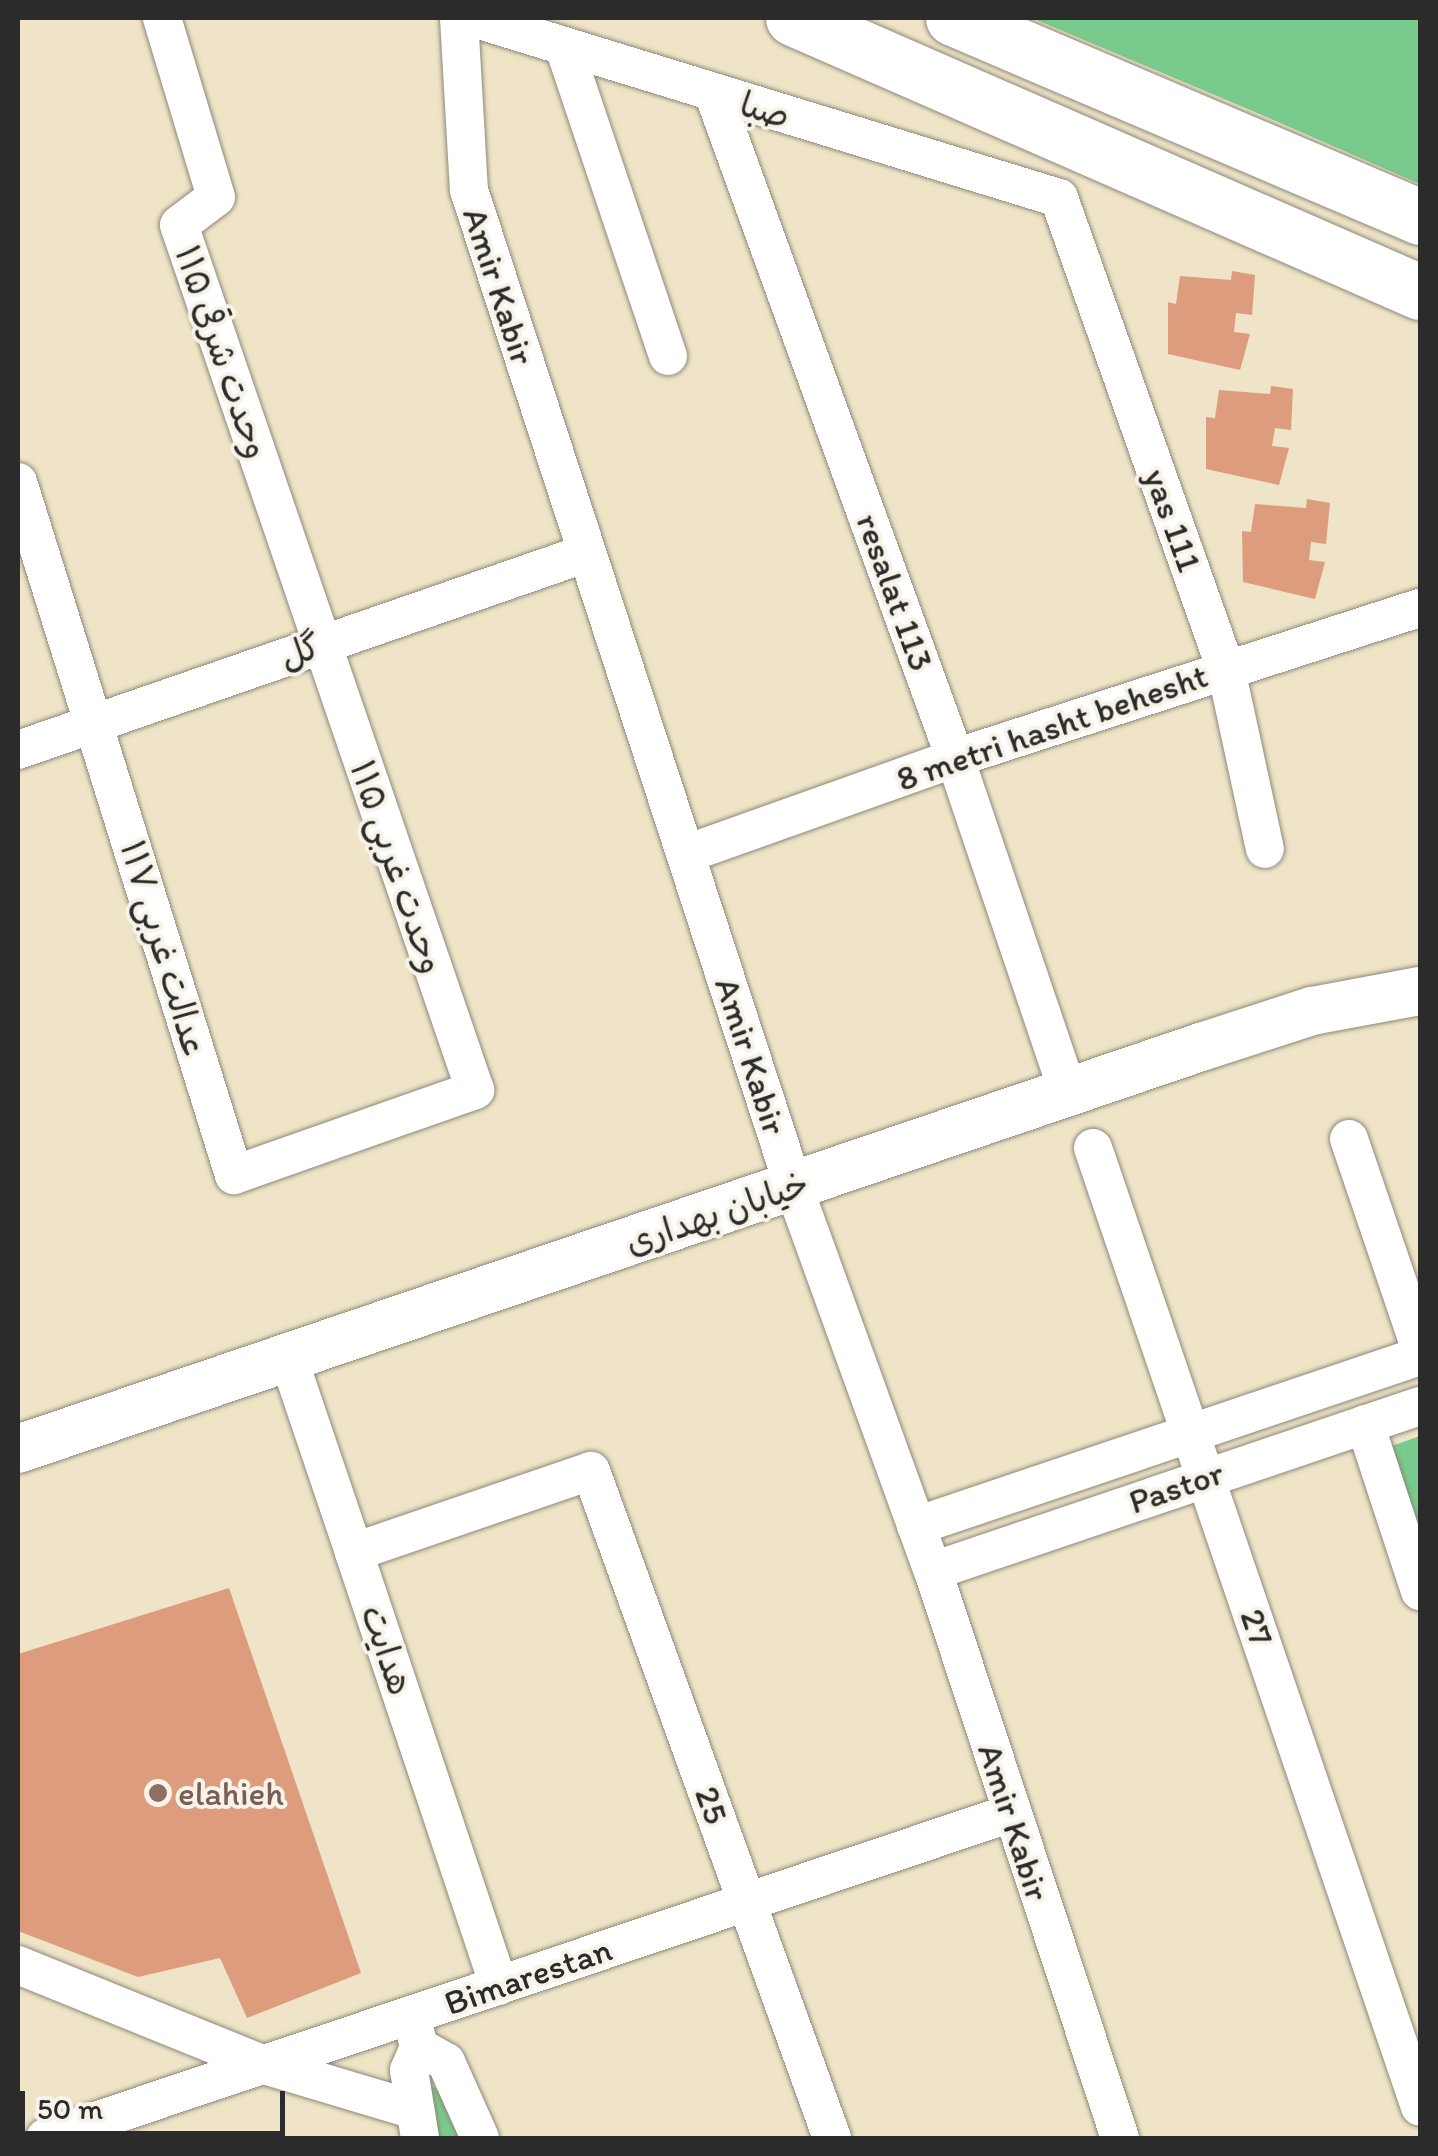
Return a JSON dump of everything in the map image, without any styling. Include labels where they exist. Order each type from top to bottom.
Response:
[{"type":"main road","points":[[793,18],[1420,292]]},
{"type":"main road","points":[[953,18],[1420,218]]},
{"type":"street","name":"۱۱۵ وحدت شرقی","points":[[162,18],[216,197],[179,225],[320,644]]},
{"type":"street","name":"Amir Kabir","points":[[459,18],[468,190],[794,1188],[933,1572],[1120,2138]]},
{"type":"street","name":"صبا","points":[[473,18],[1059,198]]},
{"type":"street","points":[[564,46],[668,356]]},
{"type":"street","name":"resalat 113","points":[[714,95],[955,758],[1068,1092]]},
{"type":"street","name":"yas 111","points":[[1059,198],[1226,669],[1265,849]]},
{"type":"street","name":"۱۱۷ عدالت غربی","points":[[18,482],[234,1175]]},
{"type":"street","name":"گل","points":[[18,750],[584,554]]},
{"type":"street","name":"8 metri hasht behesht","points":[[686,854],[955,758],[1420,608]]},
{"type":"street","name":"۱۱۵ وحدت غربی","points":[[234,1175],[474,1090],[320,644]]},
{"type":"street","name":"خیابان بهداری","points":[[18,1449],[1312,1011],[1420,991]]},
{"type":"street","points":[[1349,1139],[1420,1347]]},
{"type":"street","name":"27","points":[[1093,1148],[1420,2107]]},
{"type":"street","points":[[916,1526],[1420,1356]]},
{"type":"street","name":"هدایت","points":[[288,1358],[499,1986]]},
{"type":"street","name":"Pastor","points":[[933,1572],[1420,1406]]},
{"type":"street","points":[[1366,1424],[1420,1591]]},
{"type":"street","name":"25","points":[[354,1552],[591,1471],[832,2138]]},
{"type":"street","name":"Bimarestan","points":[[45,2138],[83,2132],[264,2065],[415,2031],[499,1986],[1011,1813]]},
{"type":"street","points":[[18,1965],[416,2124],[408,2070],[415,2031]]},
{"type":"street","points":[[415,2031],[446,2062],[480,2138]]},
{"type":"green space","points":[[1032,18],[1420,18],[1420,184],[1255,112]]},
{"type":"green space","points":[[1420,1436],[1420,1537],[1389,1447]]},
{"type":"green space","points":[[424,2082],[449,2096],[463,2138],[437,2138]]},
{"type":"building","points":[[1232,271],[1255,275],[1252,315],[1236,313],[1234,332],[1250,334],[1240,370],[1168,354],[1168,302],[1176,304],[1180,276],[1231,280]]},
{"type":"building","points":[[1271,386],[1293,389],[1291,430],[1275,428],[1272,446],[1289,448],[1279,485],[1206,469],[1206,417],[1215,418],[1219,390],[1270,394]]},
{"type":"building","points":[[1307,499],[1330,503],[1326,544],[1311,542],[1309,560],[1325,562],[1315,599],[1243,582],[1242,531],[1251,532],[1255,504],[1306,508]]},
{"type":"building","name":"elahieh","points":[[229,1588],[361,1973],[247,2018],[220,1958],[138,1977],[18,1931],[18,1654]]},
{"type":"place","name":"elahieh","points":[[158,1793]]}]
